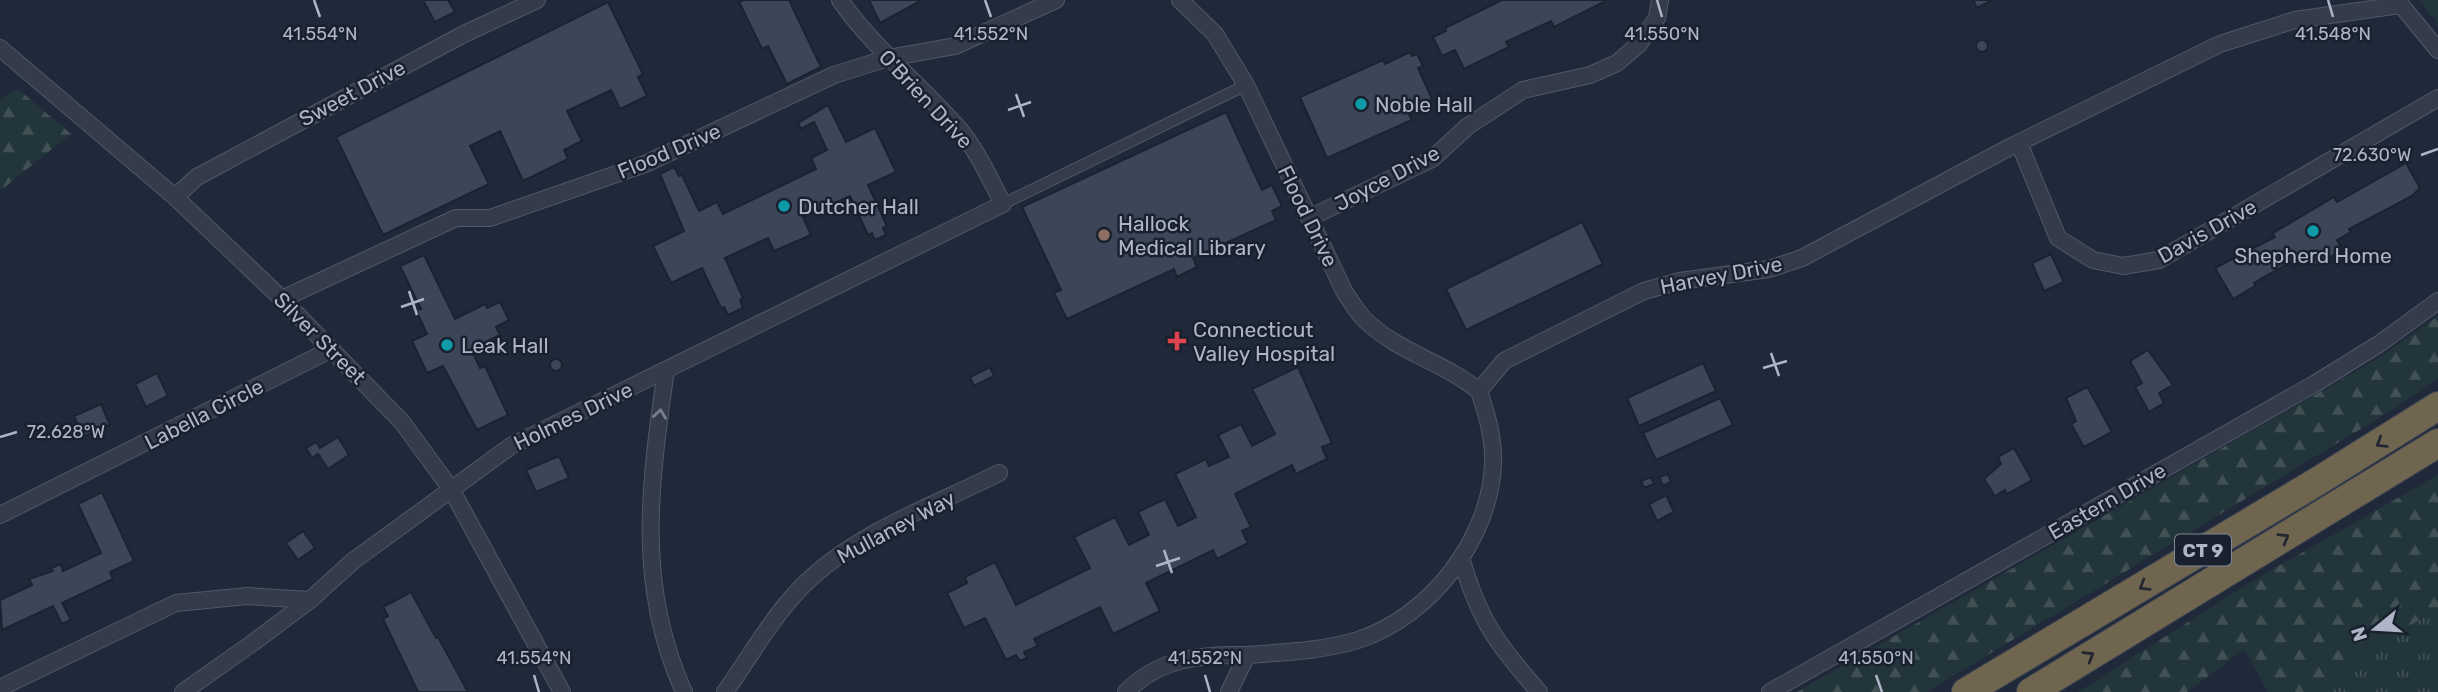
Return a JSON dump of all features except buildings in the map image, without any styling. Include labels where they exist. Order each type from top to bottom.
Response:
[{"type":"highway","name":"CT 9","points":[[1966,692],[2329,475],[2438,406]]},
{"type":"highway","name":"CT 9","points":[[2031,692],[2438,443]]},
{"type":"street","name":"Sweet Drive","points":[[175,197],[197,177],[464,34],[537,0]]},
{"type":"street","name":"O'Brien Drive","points":[[840,0],[857,24],[888,58],[960,131],[981,160],[1003,204]]},
{"type":"street","name":"Flood Drive","points":[[282,299],[456,218],[490,218],[645,164],[834,75],[888,58],[956,46],[1056,0]]},
{"type":"street","name":"Flood Drive","points":[[1180,0],[1215,34],[1246,85],[1345,293],[1364,319],[1402,347],[1460,374],[1479,391]]},
{"type":"street","name":"Joyce Drive","points":[[1310,218],[1432,159],[1468,126],[1522,90],[1590,75],[1617,63],[1639,44],[1657,18],[1660,0]]},
{"type":"street","points":[[2398,3],[2438,50]]},
{"type":"street","name":"Harvey Drive","points":[[1479,391],[1504,361],[1644,291],[1680,281],[1769,269],[1802,258],[2019,143],[2220,44],[2295,20],[2398,3]]},
{"type":"street","name":"Silver Street","points":[[0,48],[175,197],[282,299],[402,422],[451,489],[562,692]]},
{"type":"street","points":[[1003,204],[1246,85]]},
{"type":"street","name":"Davis Drive","points":[[2019,143],[2058,238],[2093,260],[2123,266],[2144,265],[2159,260],[2438,97]]},
{"type":"street","name":"Holmes Drive","points":[[183,692],[310,600],[353,561],[511,446],[1003,204]]},
{"type":"street","name":"Eastern Drive","points":[[1770,692],[2316,383],[2379,344],[2438,301]]},
{"type":"street","name":"Labella Circle","points":[[0,515],[332,349]]},
{"type":"street","points":[[666,370],[650,481],[654,601],[662,636],[684,692]]},
{"type":"street","points":[[1126,692],[1145,676],[1177,660],[1200,656],[1317,650],[1360,639],[1399,620],[1434,592],[1462,561],[1482,511],[1493,466],[1492,428],[1479,391]]},
{"type":"street","name":"Mullaney Way","points":[[725,692],[777,617],[811,578],[842,554],[883,531],[999,473]]},
{"type":"street","points":[[1462,561],[1475,605],[1501,648],[1539,692]]},
{"type":"street","points":[[0,688],[176,603],[247,596],[310,600]]},
{"type":"street","points":[[1229,692],[1247,655]]},
{"type":"green space","points":[[2419,0],[2438,0],[2438,24]]},
{"type":"green space","points":[[18,89],[71,134],[0,191],[0,99]]},
{"type":"green space","points":[[2438,316],[2438,379],[2397,407],[1927,692],[1797,692],[2377,359]]},
{"type":"green space","points":[[2438,475],[2438,608],[2339,670],[2327,682],[2324,692],[2268,692],[2244,649],[2187,692],[2078,692],[2254,580]]},
{"type":"green space","points":[[2438,608],[2438,692],[2324,692],[2326,683],[2339,670]]},
{"type":"place","name":"Noble Hall","points":[[1361,104]]},
{"type":"place","name":"Dutcher Hall","points":[[784,206]]},
{"type":"place","name":"Shepherd Home","points":[[2313,231]]},
{"type":"place","name":"Hallock Medical Library","points":[[1104,235]]},
{"type":"place","name":"Connecticut Valley Hospital","points":[[1177,341]]},
{"type":"place","name":"Leak Hall","points":[[447,345]]}]
